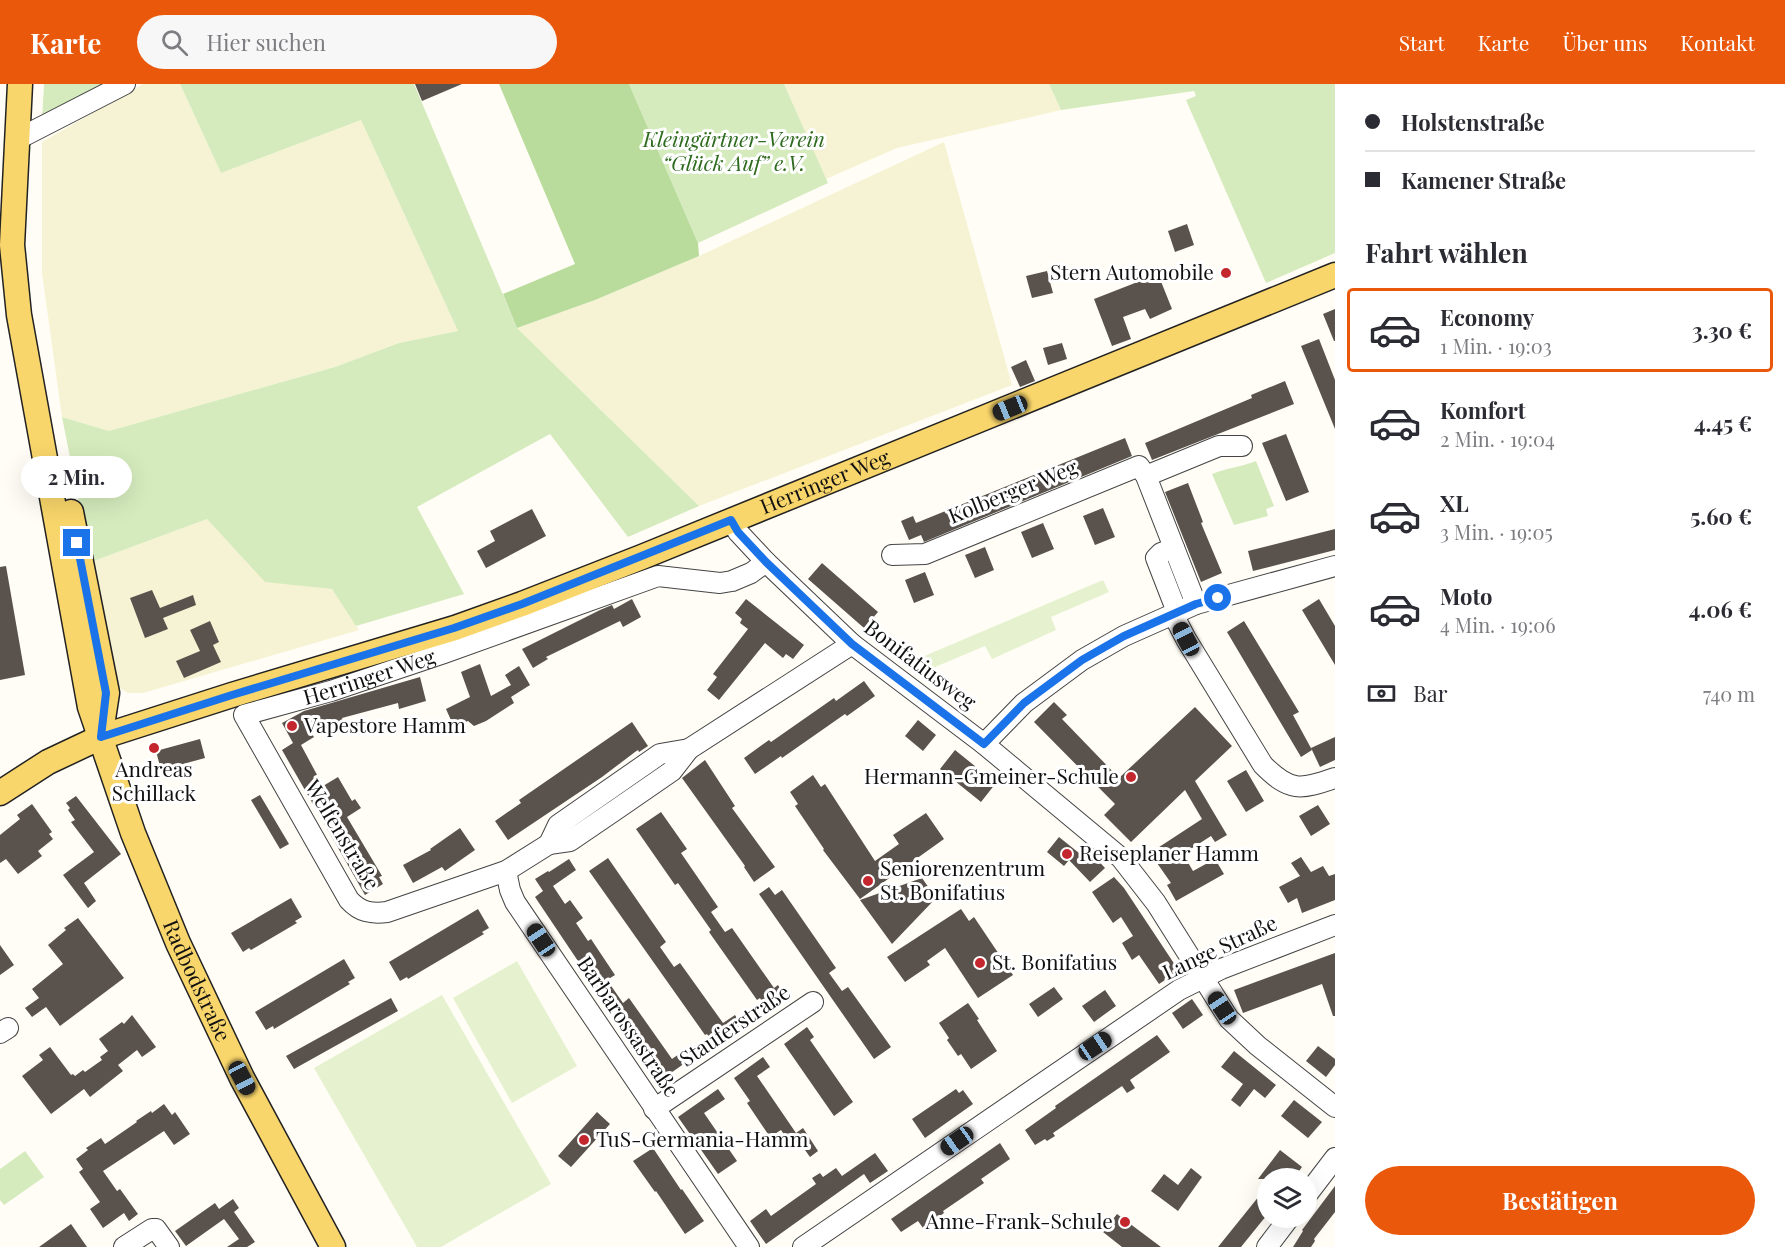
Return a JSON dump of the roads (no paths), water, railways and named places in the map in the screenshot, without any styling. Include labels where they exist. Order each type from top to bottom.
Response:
[{"type":"main road","name":"Radbodstraße","points":[[20,84],[12,245],[19,315],[90,708],[133,832],[183,952],[242,1078],[333,1247]]},
{"type":"main road","name":"Herringer Weg","points":[[0,793],[48,762],[101,737],[454,628],[522,604],[1335,275]]},
{"type":"street","points":[[16,140],[125,84]]},
{"type":"street","points":[[1196,604],[1146,476],[1219,446],[1242,446]]},
{"type":"street","name":"Kolberger Weg","points":[[892,555],[925,554],[1139,466],[1146,476]]},
{"type":"street","name":"Bonifatiusweg","points":[[731,520],[738,532],[766,562],[852,644],[984,744],[1121,858],[1156,903],[1229,1019],[1258,1046],[1335,1107]]},
{"type":"street","points":[[1174,548],[1161,553],[1156,558],[1175,613],[1186,639],[1263,765],[1279,781],[1290,786],[1304,786],[1335,777]]},
{"type":"street","name":"Herringer Weg","points":[[244,715],[432,657],[658,576],[720,583],[751,573],[766,562]]},
{"type":"street","points":[[984,744],[1024,703],[1082,660],[1124,636],[1196,604],[1335,566]]},
{"type":"street","points":[[506,871],[549,844],[570,841],[672,771],[689,749],[852,644]]},
{"type":"street","name":"Welfenstraße","points":[[244,715],[349,900],[359,909],[366,912],[387,912],[506,871]]},
{"type":"street","name":"Barbarossastraße","points":[[506,871],[515,902],[749,1247]]},
{"type":"street","name":"Lange Straße","points":[[803,1247],[1148,1011],[1203,977],[1335,925]]},
{"type":"street","name":"Stauferstraße","points":[[654,1109],[813,1002]]},
{"type":"street","points":[[1317,1182],[1335,1158]]},
{"type":"street","points":[[1267,1247],[1281,1228]]},
{"type":"street","points":[[124,1247],[148,1230],[156,1229],[169,1247]]},
{"type":"place","name":"Stern Automobile","points":[[1226,273]]},
{"type":"place","name":"Vapestore Hamm","points":[[292,726]]},
{"type":"place","name":"Andreas Schillack","points":[[154,748]]},
{"type":"place","name":"Hermann-Gmeiner-Schule","points":[[1131,777]]},
{"type":"place","name":"Reiseplaner Hamm","points":[[1067,854]]},
{"type":"place","name":"Seniorenzentrum St. Bonifatius","points":[[868,881]]},
{"type":"place","name":"St. Bonifatius","points":[[980,963]]},
{"type":"place","name":"TuS-Germania-Hamm","points":[[584,1140]]},
{"type":"place","name":"Anne-Frank-Schule","points":[[1125,1222]]},
{"type":"park label","name":"Kleingärtner-Verein “Glück Auf” e.V.","points":[[734,152]]}]
